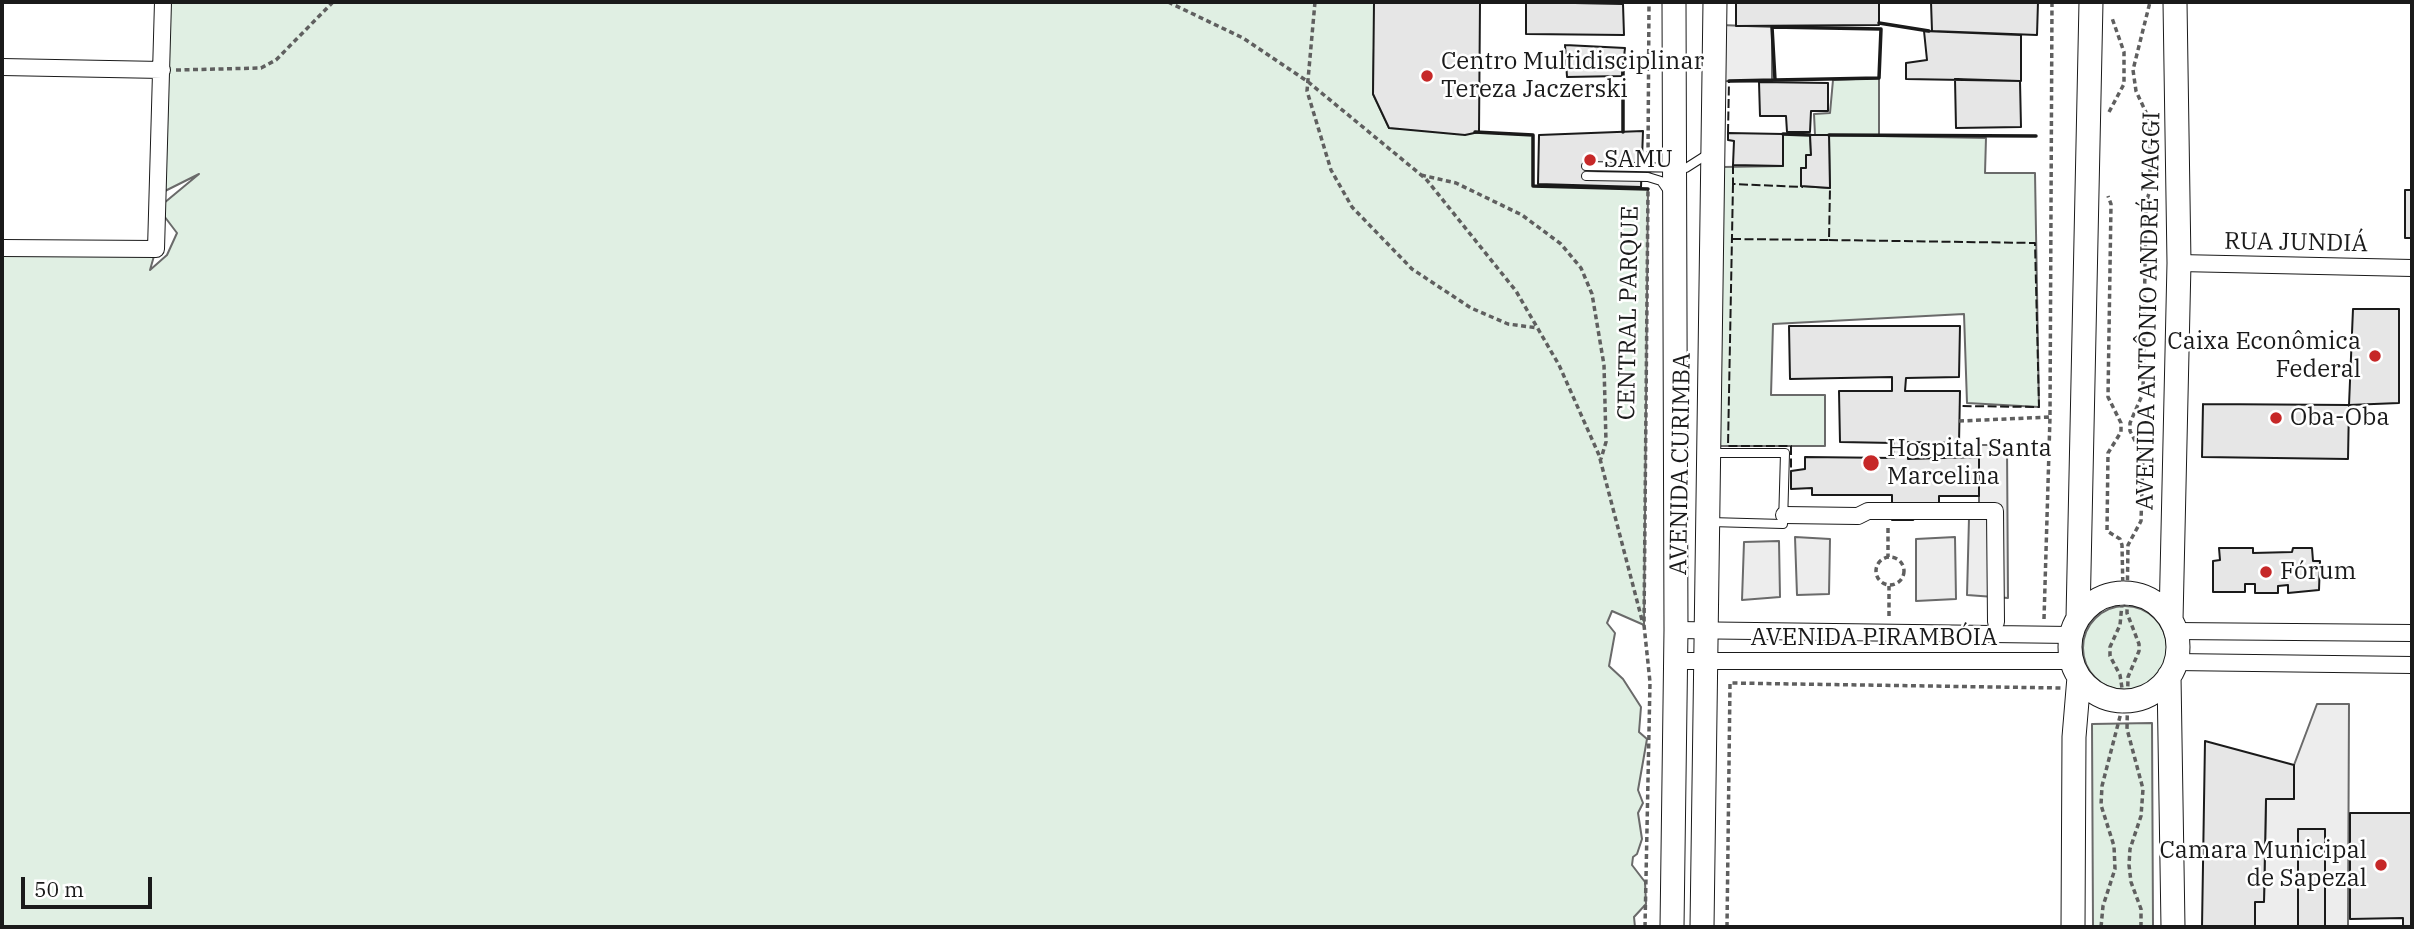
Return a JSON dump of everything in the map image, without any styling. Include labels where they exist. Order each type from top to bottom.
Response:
[{"type":"street","points":[[2,248],[156,249],[163,2]]},
{"type":"street","name":"AVENIDA CURIMBA","points":[[1672,927],[1676,630],[1674,2]]},
{"type":"street","name":"AVENIDA CURIMBA","points":[[1702,927],[1716,2]]},
{"type":"street","name":"AVENIDA ANTÔNIO ANDRÉ MAGGI","points":[[2173,927],[2172,669],[2179,263],[2175,2]]},
{"type":"street","points":[[2073,927],[2072,675],[2101,8]]},
{"type":"street","points":[[2,67],[162,70]]},
{"type":"street","name":"RUA JUNDIÁ","points":[[2179,263],[2412,268]]},
{"type":"street","points":[[1784,515],[1858,516],[1868,511],[1995,510],[1996,622]]},
{"type":"street","points":[[2075,626],[2090,605],[2106,596],[2126,593],[2153,601],[2173,625],[2412,633]]},
{"type":"street","name":"AVENIDA PIRAMBÓIA","points":[[1676,630],[2075,626]]},
{"type":"street","name":"AVENIDA PIRAMBÓIA","points":[[1675,660],[2072,675]]},
{"type":"street","points":[[2072,675],[2099,694],[2127,701],[2152,692],[2172,669],[2412,665]]},
{"type":"lane","points":[[1586,176],[1686,168],[1703,160],[1713,141]]},
{"type":"lane","points":[[1586,166],[1648,172],[1667,188],[1675,212]]},
{"type":"lane","points":[[1707,522],[1783,524],[1785,453],[1708,453]]},
{"type":"path","points":[[162,70],[261,68],[276,60],[333,2]]},
{"type":"path","name":"CENTRAL PARQUE","points":[[1168,2],[1243,38],[1307,81],[1420,175],[1516,290],[1559,365],[1601,461],[1644,625]]},
{"type":"path","points":[[1315,2],[1307,91],[1331,170],[1352,207],[1412,269],[1461,301],[1508,324],[1538,328]]},
{"type":"path","name":"CENTRAL PARQUE","points":[[1646,927],[1650,682],[1644,625],[1649,2]]},
{"type":"path","points":[[2044,622],[2050,417],[2052,2]]},
{"type":"path","points":[[2101,927],[2103,906],[2115,869],[2114,846],[2101,805],[2102,786],[2127,701],[2120,675],[2110,656],[2110,647],[2120,625],[2126,593],[2128,545],[2141,521],[2143,456],[2130,430],[2130,423],[2144,393],[2146,203],[2150,190],[2150,121],[2136,91],[2133,70],[2150,2]]},
{"type":"path","points":[[2101,8],[2124,52],[2124,84],[2107,117]]},
{"type":"path","points":[[1420,175],[1455,183],[1522,215],[1561,244],[1580,268],[1592,294],[1604,365],[1606,442],[1601,461]]},
{"type":"path","points":[[2106,189],[2111,204],[2108,397],[2121,423],[2121,432],[2108,453],[2107,531],[2120,539],[2128,621],[2139,644],[2139,651],[2128,677],[2127,729],[2140,770],[2143,798],[2129,865],[2131,882],[2141,909],[2141,927]]},
{"type":"path","points":[[1959,421],[2050,417]]},
{"type":"path","points":[[1888,524],[1888,557]]},
{"type":"path","points":[[1888,557],[1900,562],[1904,570],[1899,583],[1889,586],[1881,582],[1876,570],[1880,562],[1888,557]]},
{"type":"path","points":[[1889,586],[1889,618],[1901,618]]},
{"type":"path","points":[[1727,927],[1730,683],[2072,675]]},
{"type":"green space","points":[[163,2],[1375,2],[1373,94],[1389,128],[1533,135],[1533,186],[1648,189],[1644,625],[1612,611],[1607,623],[1615,633],[1609,666],[1623,679],[1641,707],[1639,732],[1647,739],[1638,790],[1643,803],[1638,813],[1642,839],[1632,865],[1645,882],[1646,904],[1634,917],[1635,927],[2,927],[2,248],[156,249],[150,270],[167,255],[177,233],[158,208],[199,174],[159,194]]},
{"type":"green space","points":[[1879,78],[1879,136],[1986,138],[1985,173],[2035,173],[2039,407],[1967,403],[1964,314],[1773,324],[1771,395],[1825,395],[1825,446],[1717,446],[1723,167],[1783,166],[1783,134],[1810,135],[1811,155],[1806,168],[1801,168],[1801,186],[1830,188],[1829,135],[1815,135],[1814,114],[1830,113],[1833,80]]},
{"type":"green space","points":[[2117,606],[2133,606],[2149,613],[2160,624],[2167,640],[2164,664],[2155,678],[2133,690],[2117,690],[2101,683],[2090,672],[2083,656],[2083,640],[2090,624],[2101,613]]},
{"type":"green space","points":[[2152,723],[2153,927],[2093,927],[2092,724]]},
{"type":"shaded area","points":[[1721,25],[1772,27],[1772,82],[1721,81]]},
{"type":"shaded area","points":[[1979,445],[2007,445],[2008,598],[1967,595],[1969,518],[1979,517]]},
{"type":"shaded area","points":[[1795,537],[1830,539],[1829,594],[1797,595]]},
{"type":"shaded area","points":[[1955,537],[1956,599],[1916,601],[1916,539]]},
{"type":"shaded area","points":[[1779,541],[1780,597],[1742,600],[1744,542]]},
{"type":"shaded area","points":[[2317,704],[2349,704],[2348,927],[2255,927],[2255,902],[2264,901],[2266,799],[2294,799],[2294,765]]},
{"type":"building","name":"Centro Multidisciplinar Tereza Jaczerski","points":[[1374,2],[1480,2],[1479,132],[1465,135],[1389,128],[1373,94]]},
{"type":"building","points":[[1526,2],[1623,4],[1624,35],[1526,34]]},
{"type":"building","points":[[1736,2],[1879,2],[1879,25],[1736,26]]},
{"type":"building","points":[[1931,2],[2038,2],[2037,35],[1932,31]]},
{"type":"building","points":[[1924,31],[2021,35],[2021,81],[1906,79],[1906,63],[1927,60]]},
{"type":"building","points":[[1565,45],[1625,48],[1622,76],[1567,77]]},
{"type":"building","points":[[1955,79],[2020,81],[2021,127],[1956,128]]},
{"type":"building","points":[[1759,82],[1828,83],[1828,111],[1811,111],[1810,132],[1787,132],[1786,116],[1760,116]]},
{"type":"building","name":"SAMU","points":[[1643,131],[1641,187],[1538,184],[1539,135]]},
{"type":"building","points":[[1728,133],[1783,134],[1783,166],[1733,165],[1734,141],[1728,140]]},
{"type":"building","points":[[1810,135],[1829,135],[1830,188],[1801,186],[1801,168],[1806,168],[1806,155],[1811,155]]},
{"type":"building","points":[[2405,190],[2412,190],[2412,238],[2405,238]]},
{"type":"building","name":"Caixa Econômica Federal","points":[[2353,309],[2399,309],[2399,403],[2349,405]]},
{"type":"building","points":[[1789,326],[1960,326],[1959,377],[1906,378],[1905,391],[1960,391],[1959,443],[1908,442],[1908,459],[1979,457],[1979,496],[1939,496],[1939,509],[1923,509],[1913,520],[1892,520],[1892,495],[1812,495],[1812,488],[1791,489],[1791,471],[1805,469],[1805,457],[1894,458],[1894,443],[1840,442],[1839,391],[1892,391],[1892,377],[1790,379]]},
{"type":"building","name":"Oba-Oba","points":[[2203,404],[2349,405],[2348,459],[2202,457]]},
{"type":"building","name":"Fórum","points":[[2219,548],[2253,548],[2253,553],[2292,552],[2293,548],[2312,548],[2313,561],[2320,561],[2319,590],[2288,593],[2288,585],[2278,586],[2278,593],[2255,593],[2255,584],[2245,584],[2245,592],[2213,592],[2213,561],[2220,560]]},
{"type":"building","points":[[2205,741],[2294,765],[2294,799],[2266,799],[2264,902],[2255,902],[2255,927],[2202,927]]},
{"type":"building","name":"Camara Municipal de Sapezal","points":[[2350,813],[2412,813],[2412,927],[2403,927],[2403,918],[2350,919]]},
{"type":"building","points":[[2298,829],[2325,829],[2325,927],[2298,927]]},
{"type":"fence","points":[[1728,133],[1729,81]]},
{"type":"fence","points":[[1733,165],[1733,184],[1803,187]]},
{"type":"fence","points":[[1733,184],[1728,446],[1791,446],[1791,471]]},
{"type":"fence","points":[[1732,239],[1829,240],[1830,188]]},
{"type":"fence","points":[[1829,240],[2035,243],[2039,407],[1959,406]]},
{"type":"wall","points":[[1879,23],[1929,31]]},
{"type":"wall","points":[[1729,81],[1879,78],[1881,29],[1772,27],[1775,80]]},
{"type":"wall","points":[[1623,71],[1623,132]]},
{"type":"wall","points":[[1475,132],[1533,135],[1533,186],[1648,189]]},
{"type":"wall","points":[[1783,134],[1810,135]]},
{"type":"wall","points":[[1829,135],[2036,136]]},
{"type":"place","name":"Centro Multidisciplinar Tereza Jaczerski","points":[[1427,76]]},
{"type":"place","name":"SAMU","points":[[1590,160]]},
{"type":"place","name":"Caixa Econômica Federal","points":[[2375,356]]},
{"type":"place","name":"Oba-Oba","points":[[2276,418]]},
{"type":"place","name":"Hospital Santa Marcelina","points":[[1871,463]]},
{"type":"place","name":"Fórum","points":[[2266,572]]},
{"type":"place","name":"Camara Municipal de Sapezal","points":[[2381,865]]}]
